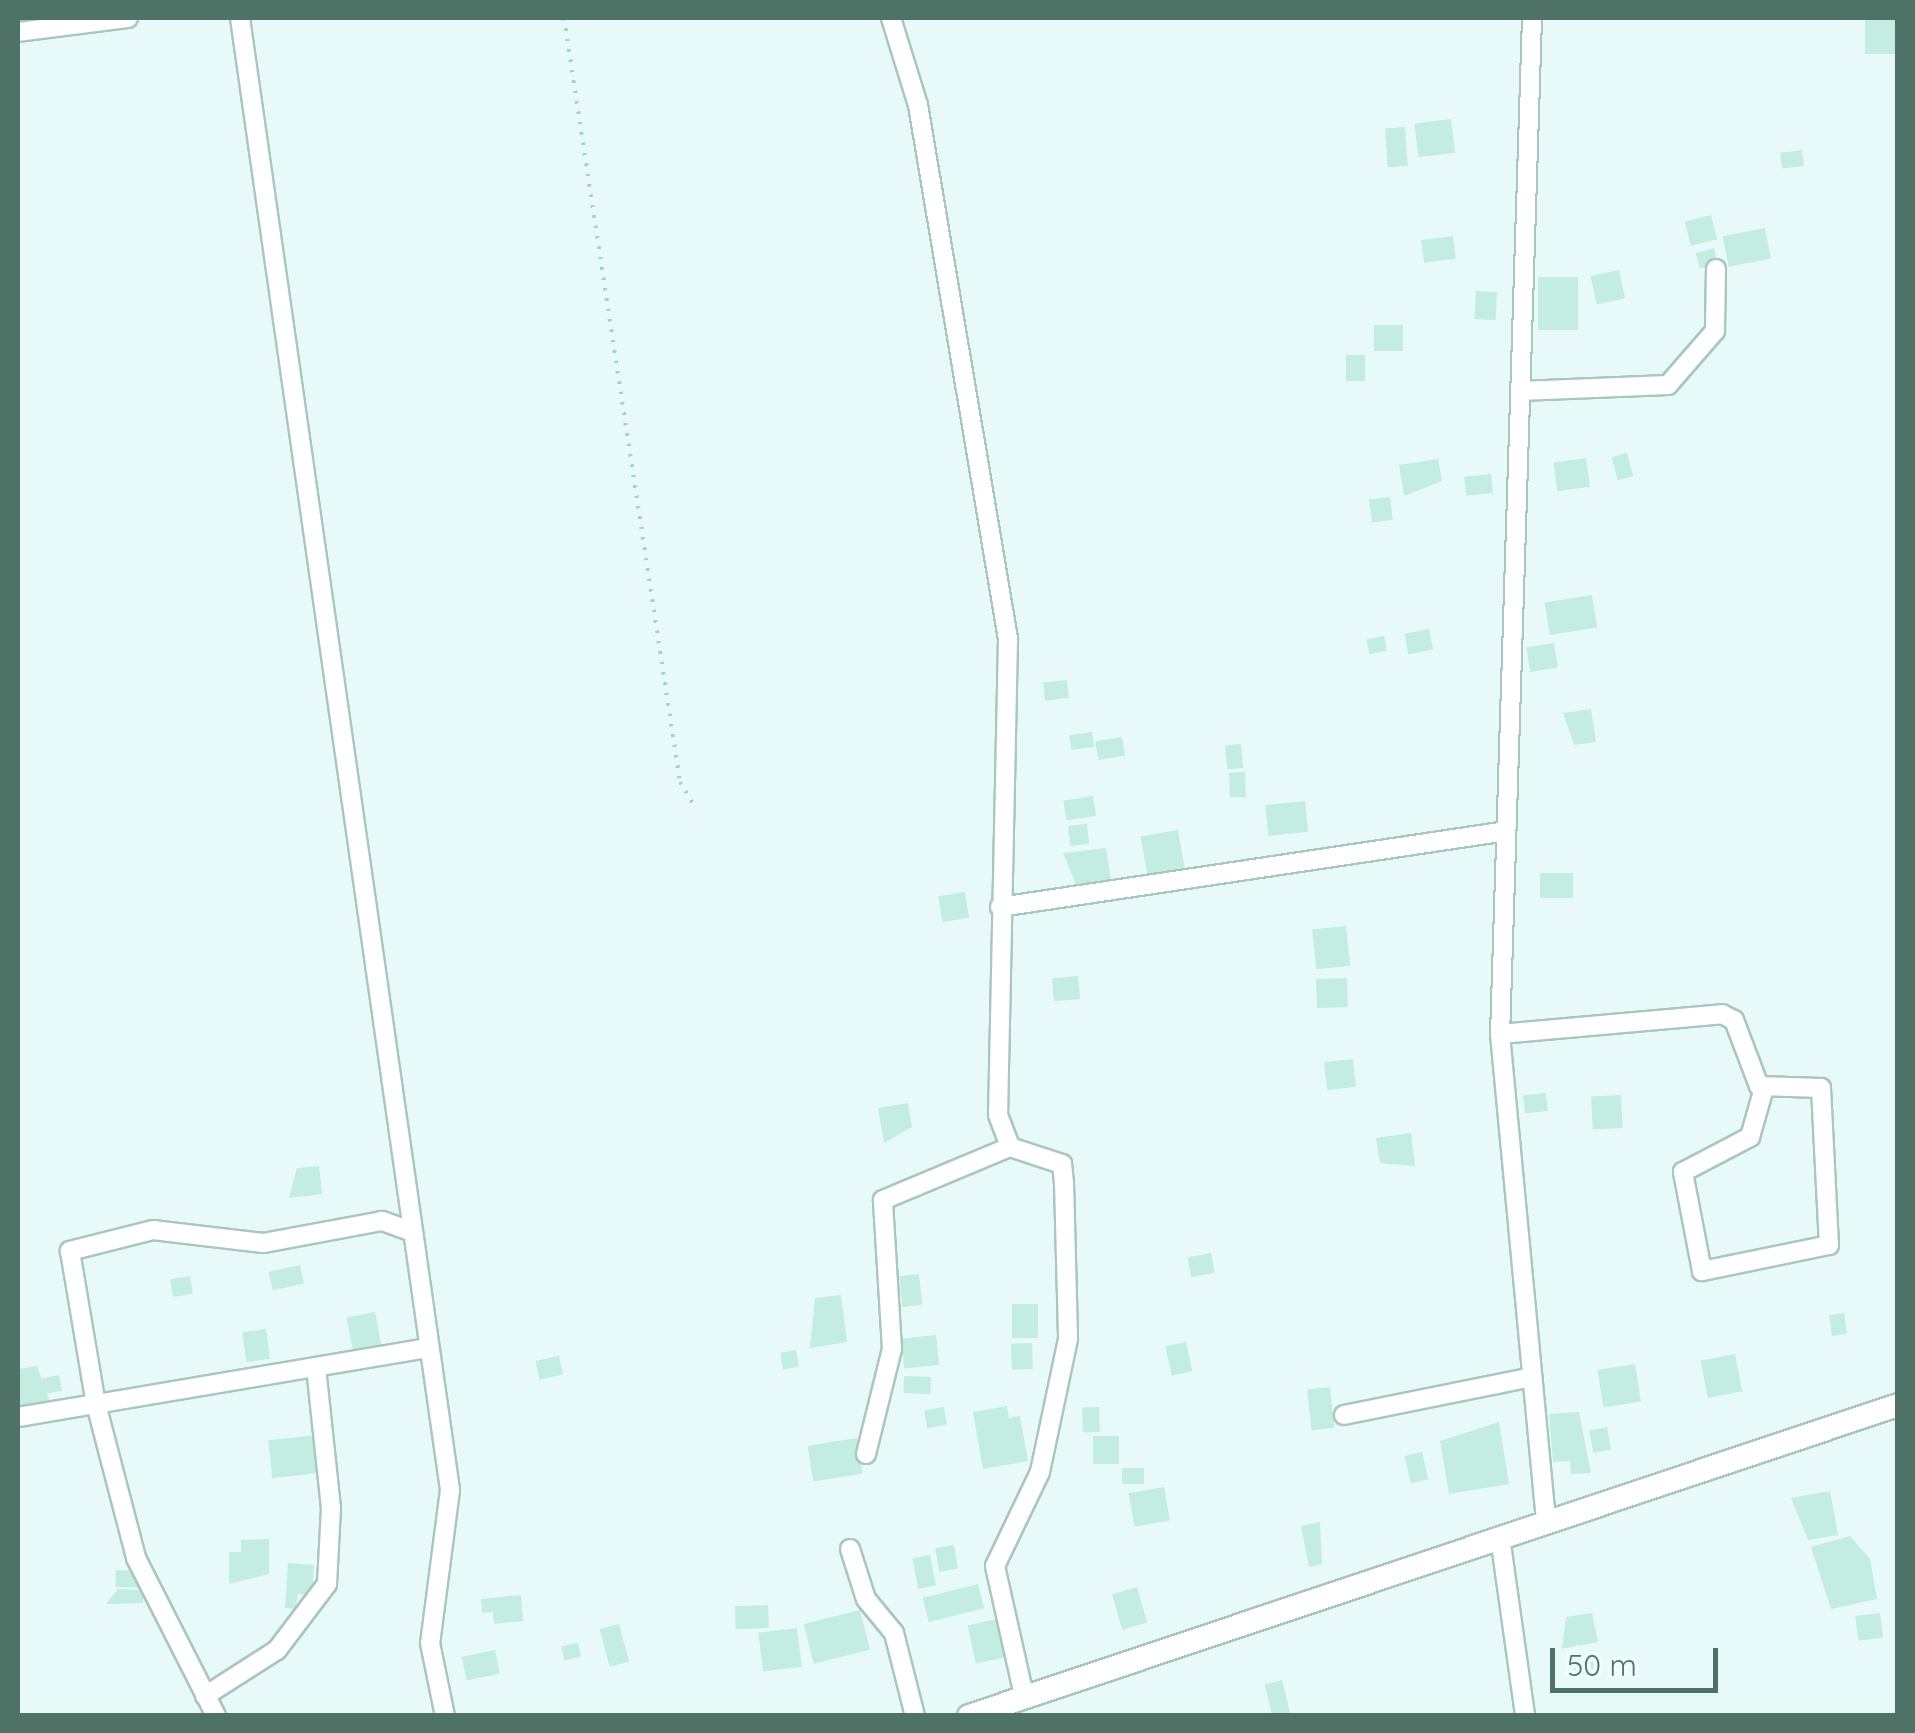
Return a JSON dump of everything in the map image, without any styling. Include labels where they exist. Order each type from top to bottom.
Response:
[{"type":"street","points":[[18,32],[128,18]]},
{"type":"street","points":[[240,18],[410,1231],[450,1490],[430,1643],[445,1716]]},
{"type":"street","points":[[891,18],[918,105],[1008,639],[994,1085],[1010,1147]]},
{"type":"street","points":[[1532,18],[1500,832],[1500,1034],[1546,1522]]},
{"type":"street","points":[[1520,392],[1677,379],[1715,332],[1716,269]]},
{"type":"street","points":[[1000,907],[1500,832]]},
{"type":"street","points":[[1500,1034],[1722,1014],[1734,1020],[1764,1088],[1750,1136],[1683,1172],[1702,1271],[1820,1251],[1834,1236],[1822,1090],[1764,1088]]},
{"type":"street","points":[[866,1454],[892,1349],[883,1200],[1010,1147],[1062,1164],[1072,1316],[1040,1472],[995,1566],[1024,1696]]},
{"type":"street","points":[[216,1716],[136,1558],[96,1404],[70,1251],[153,1230],[262,1243],[382,1222],[410,1231]]},
{"type":"street","points":[[18,1416],[428,1348]]},
{"type":"street","points":[[205,1696],[276,1650],[328,1584],[331,1508],[316,1368]]},
{"type":"street","points":[[1344,1415],[1532,1378]]},
{"type":"street","points":[[969,1716],[1898,1405]]},
{"type":"street","points":[[1500,1537],[1525,1716]]},
{"type":"street","points":[[850,1550],[866,1599],[894,1633],[915,1716]]},
{"type":"path","points":[[564,18],[680,782],[695,807]]},
{"type":"building","points":[[1865,18],[1898,18],[1898,54],[1865,54]]},
{"type":"building","points":[[1451,119],[1455,153],[1418,157],[1414,124]]},
{"type":"building","points":[[1405,127],[1408,166],[1388,167],[1385,128]]},
{"type":"building","points":[[1802,150],[1804,166],[1782,169],[1780,153]]},
{"type":"building","points":[[1711,215],[1717,239],[1691,246],[1685,222]]},
{"type":"building","points":[[1765,228],[1771,258],[1729,267],[1723,236]]},
{"type":"building","points":[[1453,236],[1456,259],[1424,263],[1421,240]]},
{"type":"building","points":[[1714,248],[1718,263],[1700,268],[1696,253]]},
{"type":"building","points":[[1619,270],[1625,298],[1597,304],[1591,276]]},
{"type":"building","points":[[1538,277],[1578,277],[1578,330],[1538,330]]},
{"type":"building","points":[[1476,291],[1497,292],[1496,320],[1475,319]]},
{"type":"building","points":[[1374,325],[1403,325],[1403,351],[1374,351]]},
{"type":"building","points":[[1346,355],[1365,355],[1365,381],[1346,381]]},
{"type":"building","points":[[1627,453],[1633,476],[1618,480],[1612,457]]},
{"type":"building","points":[[1586,458],[1590,487],[1557,491],[1553,463]]},
{"type":"building","points":[[1438,459],[1442,481],[1404,496],[1399,465]]},
{"type":"building","points":[[1491,474],[1493,493],[1466,496],[1464,477]]},
{"type":"building","points":[[1390,497],[1393,520],[1372,522],[1369,500]]},
{"type":"building","points":[[1592,595],[1597,628],[1550,635],[1545,603]]},
{"type":"building","points":[[1429,629],[1433,650],[1408,654],[1404,634]]},
{"type":"building","points":[[1384,636],[1387,651],[1369,654],[1366,639]]},
{"type":"building","points":[[1554,643],[1558,668],[1530,672],[1526,647]]},
{"type":"building","points":[[1067,680],[1069,698],[1045,700],[1043,683]]},
{"type":"building","points":[[1591,709],[1596,742],[1574,745],[1563,713]]},
{"type":"building","points":[[1092,732],[1094,747],[1071,750],[1069,735]]},
{"type":"building","points":[[1122,737],[1125,756],[1098,760],[1095,741]]},
{"type":"building","points":[[1241,744],[1243,768],[1227,769],[1225,745]]},
{"type":"building","points":[[1245,772],[1246,797],[1230,798],[1229,773]]},
{"type":"building","points":[[1093,796],[1096,816],[1066,820],[1063,801]]},
{"type":"building","points":[[1305,801],[1308,832],[1268,836],[1265,805]]},
{"type":"building","points":[[1087,824],[1089,844],[1070,846],[1068,826]]},
{"type":"building","points":[[1178,830],[1185,868],[1147,875],[1141,837]]},
{"type":"building","points":[[1106,848],[1112,888],[1079,892],[1063,853]]},
{"type":"building","points":[[1540,873],[1573,873],[1573,898],[1540,898]]},
{"type":"building","points":[[965,892],[969,918],[942,922],[938,896]]},
{"type":"building","points":[[1346,926],[1350,966],[1316,969],[1312,930]]},
{"type":"building","points":[[1078,976],[1080,999],[1054,1001],[1052,978]]},
{"type":"building","points":[[1347,978],[1348,1007],[1317,1008],[1316,979]]},
{"type":"building","points":[[1353,1059],[1356,1087],[1327,1090],[1324,1062]]},
{"type":"building","points":[[1546,1093],[1548,1111],[1525,1113],[1523,1095]]},
{"type":"building","points":[[1621,1095],[1623,1128],[1593,1130],[1591,1097]]},
{"type":"building","points":[[908,1103],[912,1127],[884,1143],[878,1108]]},
{"type":"building","points":[[1411,1133],[1415,1166],[1380,1163],[1376,1138]]},
{"type":"building","points":[[319,1166],[322,1194],[289,1198],[297,1168]]},
{"type":"building","points":[[1211,1253],[1215,1273],[1191,1277],[1187,1258]]},
{"type":"building","points":[[300,1265],[304,1284],[273,1290],[269,1272]]},
{"type":"building","points":[[919,1274],[922,1305],[902,1307],[899,1276]]},
{"type":"building","points":[[190,1276],[193,1294],[173,1297],[170,1279]]},
{"type":"building","points":[[841,1295],[847,1342],[810,1348],[815,1298]]},
{"type":"building","points":[[1012,1304],[1038,1304],[1038,1338],[1012,1338]]},
{"type":"building","points":[[375,1312],[383,1352],[354,1358],[347,1318]]},
{"type":"building","points":[[1844,1313],[1847,1334],[1832,1336],[1829,1315]]},
{"type":"building","points":[[266,1329],[270,1359],[246,1362],[242,1332]]},
{"type":"building","points":[[936,1335],[939,1365],[904,1368],[901,1339]]},
{"type":"building","points":[[1186,1342],[1192,1371],[1172,1376],[1165,1346]]},
{"type":"building","points":[[1032,1343],[1033,1369],[1012,1370],[1011,1344]]},
{"type":"building","points":[[796,1350],[799,1367],[783,1370],[780,1353]]},
{"type":"building","points":[[1735,1354],[1742,1391],[1708,1398],[1701,1361]]},
{"type":"building","points":[[559,1356],[563,1375],[539,1380],[536,1361]]},
{"type":"building","points":[[1635,1364],[1641,1402],[1603,1407],[1597,1370]]},
{"type":"building","points":[[37,1366],[52,1407],[18,1412],[18,1369]]},
{"type":"building","points":[[59,1375],[62,1391],[43,1394],[40,1379]]},
{"type":"building","points":[[904,1376],[931,1377],[930,1394],[903,1393]]},
{"type":"building","points":[[1330,1387],[1334,1428],[1311,1430],[1307,1389]]},
{"type":"building","points":[[1007,1406],[1009,1418],[1020,1416],[1028,1461],[983,1469],[973,1412]]},
{"type":"building","points":[[944,1407],[947,1425],[927,1428],[924,1410]]},
{"type":"building","points":[[1099,1407],[1100,1432],[1083,1433],[1082,1408]]},
{"type":"building","points":[[1579,1412],[1591,1473],[1571,1474],[1570,1461],[1553,1462],[1549,1414]]},
{"type":"building","points":[[1499,1422],[1509,1484],[1449,1494],[1440,1441]]},
{"type":"building","points":[[1607,1427],[1611,1450],[1593,1453],[1589,1430]]},
{"type":"building","points":[[318,1435],[322,1473],[272,1478],[268,1440]]},
{"type":"building","points":[[1093,1436],[1119,1436],[1119,1464],[1093,1464]]},
{"type":"building","points":[[857,1438],[863,1474],[813,1481],[808,1446]]},
{"type":"building","points":[[1422,1452],[1428,1479],[1411,1483],[1404,1456]]},
{"type":"building","points":[[1122,1468],[1144,1468],[1144,1484],[1122,1484]]},
{"type":"building","points":[[1164,1487],[1170,1520],[1134,1527],[1129,1493]]},
{"type":"building","points":[[1830,1491],[1838,1535],[1808,1540],[1791,1498]]},
{"type":"building","points":[[1320,1522],[1322,1564],[1309,1567],[1301,1526]]},
{"type":"building","points":[[1850,1536],[1870,1559],[1877,1599],[1831,1609],[1811,1547]]},
{"type":"building","points":[[269,1539],[269,1574],[229,1584],[229,1552],[241,1552],[241,1540]]},
{"type":"building","points":[[954,1545],[958,1569],[939,1572],[935,1548]]},
{"type":"building","points":[[930,1555],[936,1585],[918,1589],[912,1558]]},
{"type":"building","points":[[288,1563],[314,1565],[312,1595],[298,1594],[296,1609],[285,1608]]},
{"type":"building","points":[[116,1570],[140,1571],[139,1588],[115,1587]]},
{"type":"building","points":[[978,1584],[984,1608],[929,1622],[923,1598]]},
{"type":"building","points":[[1137,1587],[1147,1623],[1122,1630],[1112,1594]]},
{"type":"building","points":[[118,1589],[143,1590],[143,1603],[106,1604]]},
{"type":"building","points":[[521,1595],[523,1621],[494,1624],[493,1612],[482,1613],[481,1599]]},
{"type":"building","points":[[768,1605],[769,1628],[736,1629],[735,1606]]},
{"type":"building","points":[[860,1610],[870,1650],[814,1664],[804,1624]]},
{"type":"building","points":[[1592,1613],[1598,1642],[1562,1649],[1566,1617]]},
{"type":"building","points":[[1880,1613],[1883,1638],[1858,1641],[1855,1616]]},
{"type":"building","points":[[997,1619],[1005,1657],[976,1663],[968,1625]]},
{"type":"building","points":[[619,1624],[629,1662],[610,1667],[600,1629]]},
{"type":"building","points":[[797,1628],[802,1667],[763,1671],[758,1633]]},
{"type":"building","points":[[578,1643],[581,1657],[564,1660],[561,1647]]},
{"type":"building","points":[[495,1650],[500,1673],[467,1681],[462,1657]]},
{"type":"building","points":[[1596,1652],[1598,1672],[1572,1675],[1570,1655]]},
{"type":"building","points":[[1282,1680],[1291,1716],[1272,1716],[1265,1684]]}]
